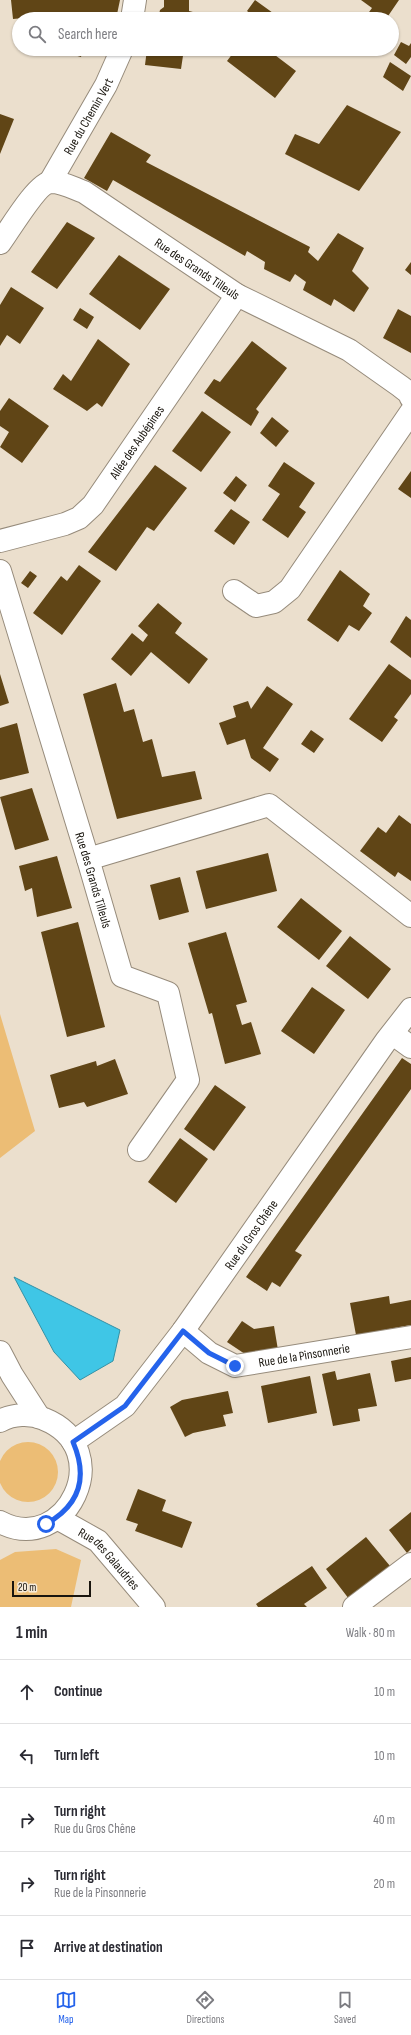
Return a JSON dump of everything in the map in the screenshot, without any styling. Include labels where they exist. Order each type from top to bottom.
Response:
[{"type":"street","points":[[133,12],[135,0]]},
{"type":"street","name":"Rue du Chemin Vert","points":[[50,182],[80,126],[106,85],[119,56]]},
{"type":"street","points":[[0,243],[29,202],[43,187],[50,182]]},
{"type":"street","name":"Rue des Grands Tilleuls","points":[[50,182],[63,183],[84,192],[237,295],[349,350],[400,386],[409,393],[411,398]]},
{"type":"street","name":"Allée des Aubépines","points":[[0,541],[65,524],[79,518],[93,505],[237,295]]},
{"type":"street","points":[[234,591],[256,606],[274,602],[290,589],[411,412]]},
{"type":"street","name":"Rue des Grands Tilleuls","points":[[0,571],[122,976],[168,993],[188,1080],[139,1150]]},
{"type":"street","points":[[88,859],[269,805],[411,916]]},
{"type":"street","name":"Rue du Gros Chêne","points":[[73,1442],[125,1406],[183,1331],[411,1009]]},
{"type":"street","points":[[393,1034],[411,1047]]},
{"type":"street","name":"Rue de la Pinsonnerie","points":[[183,1331],[209,1353],[235,1366],[411,1337]]},
{"type":"street","points":[[0,1352],[12,1375],[39,1417]]},
{"type":"street","points":[[0,1421],[22,1415],[39,1417],[52,1422],[64,1431],[73,1442],[80,1458],[81,1475],[79,1486],[70,1506],[57,1518],[46,1524],[21,1528],[0,1522]]},
{"type":"street","name":"Rue des Galaudries","points":[[57,1518],[98,1541],[154,1607]]},
{"type":"street","points":[[0,1540],[21,1528]]},
{"type":"street","points":[[354,1607],[411,1564]]},
{"type":"shaded area","points":[[0,1014],[35,1131],[0,1158]]},
{"type":"shaded area","points":[[28,1442],[45,1447],[53,1455],[57,1466],[57,1478],[53,1489],[45,1497],[39,1500],[28,1502],[17,1500],[11,1497],[3,1489],[0,1483],[0,1461],[3,1455],[11,1447],[17,1444]]},
{"type":"shaded area","points":[[56,1549],[81,1560],[71,1607],[0,1607],[0,1560],[15,1552]]},
{"type":"water","points":[[14,1277],[120,1330],[113,1361],[80,1380],[54,1352]]},
{"type":"building","points":[[11,0],[120,0],[117,12],[12,12]]},
{"type":"building","points":[[164,0],[189,0],[189,11],[193,12],[160,12],[164,7]]},
{"type":"building","points":[[255,0],[272,12],[248,12],[247,11]]},
{"type":"building","points":[[361,0],[399,0],[391,12],[369,12],[372,8]]},
{"type":"building","points":[[401,42],[409,46],[411,43],[411,57],[406,64],[395,56],[399,56],[399,46]]},
{"type":"building","points":[[146,56],[183,56],[181,69],[145,65]]},
{"type":"building","points":[[231,56],[276,56],[296,71],[275,98],[227,61]]},
{"type":"building","points":[[390,62],[411,76],[403,91],[383,77]]},
{"type":"building","points":[[347,105],[401,132],[359,191],[285,154],[295,134],[319,144]]},
{"type":"building","points":[[0,114],[14,119],[0,154]]},
{"type":"building","points":[[111,132],[151,155],[146,162],[310,247],[308,252],[318,261],[338,233],[364,248],[352,271],[369,288],[354,312],[334,299],[331,306],[303,290],[306,282],[295,274],[290,282],[264,269],[265,262],[247,251],[245,256],[113,180],[107,191],[84,178]]},
{"type":"building","points":[[67,222],[95,238],[57,289],[31,272]]},
{"type":"building","points":[[119,255],[170,289],[140,330],[89,294]]},
{"type":"building","points":[[411,262],[411,275],[405,270]]},
{"type":"building","points":[[11,287],[44,308],[20,344],[7,335],[0,346],[0,305]]},
{"type":"building","points":[[80,308],[94,317],[87,329],[73,320]]},
{"type":"building","points":[[398,309],[411,316],[411,353],[383,338]]},
{"type":"building","points":[[98,339],[130,364],[102,407],[97,403],[87,411],[53,389],[63,374],[71,381]]},
{"type":"building","points":[[252,341],[287,368],[256,409],[259,412],[251,426],[204,393],[214,379],[220,382]]},
{"type":"building","points":[[9,398],[49,426],[22,463],[0,447],[9,432],[0,426],[0,411]]},
{"type":"building","points":[[202,411],[231,432],[201,472],[172,451]]},
{"type":"building","points":[[272,417],[289,431],[276,447],[260,433]]},
{"type":"building","points":[[284,462],[315,483],[299,507],[306,512],[288,538],[262,520],[280,494],[268,486]]},
{"type":"building","points":[[155,465],[187,488],[154,531],[147,527],[116,571],[88,552]]},
{"type":"building","points":[[411,471],[411,498],[398,489]]},
{"type":"building","points":[[236,476],[247,485],[235,502],[223,493]]},
{"type":"building","points":[[231,509],[250,522],[234,545],[214,531]]},
{"type":"building","points":[[79,565],[101,581],[62,635],[33,613],[61,576],[67,581]]},
{"type":"building","points":[[340,570],[370,594],[363,606],[372,613],[359,631],[349,625],[338,642],[307,620]]},
{"type":"building","points":[[30,571],[37,576],[28,588],[21,583]]},
{"type":"building","points":[[158,603],[182,623],[175,633],[208,659],[189,684],[151,652],[131,676],[111,659],[132,633],[143,642],[148,635],[138,626]]},
{"type":"building","points":[[406,616],[411,620],[411,658],[390,642]]},
{"type":"building","points":[[389,664],[411,680],[411,694],[394,717],[398,720],[382,742],[349,719]]},
{"type":"building","points":[[0,674],[9,703],[0,706]]},
{"type":"building","points":[[116,683],[124,712],[134,709],[143,742],[152,739],[162,777],[195,771],[202,799],[117,819],[83,694]]},
{"type":"building","points":[[267,686],[293,704],[263,748],[279,759],[270,772],[251,758],[245,739],[227,745],[219,723],[236,717],[233,706],[248,701],[251,709]]},
{"type":"building","points":[[17,723],[29,773],[0,780],[0,728]]},
{"type":"building","points":[[311,730],[324,739],[314,753],[301,744]]},
{"type":"building","points":[[32,788],[49,840],[15,850],[0,797]]},
{"type":"building","points":[[399,815],[411,824],[411,881],[398,872],[395,877],[360,851],[378,827],[386,833]]},
{"type":"building","points":[[268,853],[277,891],[206,909],[196,871]]},
{"type":"building","points":[[57,856],[72,908],[37,917],[32,888],[25,891],[19,866]]},
{"type":"building","points":[[180,877],[189,912],[159,920],[150,885]]},
{"type":"building","points":[[301,898],[342,931],[319,960],[277,927]]},
{"type":"building","points":[[78,922],[105,1027],[67,1037],[41,932]]},
{"type":"building","points":[[226,932],[247,1002],[236,1005],[242,1025],[251,1022],[261,1054],[225,1064],[212,1013],[209,1014],[188,943]]},
{"type":"building","points":[[350,936],[391,969],[368,999],[326,966]]},
{"type":"building","points":[[312,987],[345,1010],[314,1054],[281,1031]]},
{"type":"building","points":[[402,1058],[411,1064],[411,1089],[295,1251],[302,1255],[280,1287],[272,1282],[267,1291],[246,1277]]},
{"type":"building","points":[[115,1059],[128,1094],[87,1107],[84,1102],[59,1108],[50,1075],[96,1061],[97,1066]]},
{"type":"building","points":[[215,1085],[246,1107],[214,1151],[184,1129]]},
{"type":"building","points":[[180,1138],[208,1159],[176,1203],[148,1182]]},
{"type":"building","points":[[389,1296],[390,1304],[411,1300],[411,1325],[356,1335],[350,1303]]},
{"type":"building","points":[[242,1321],[254,1329],[274,1326],[278,1350],[248,1356],[227,1342]]},
{"type":"building","points":[[411,1357],[411,1379],[395,1382],[391,1361]]},
{"type":"building","points":[[335,1371],[337,1380],[370,1373],[377,1406],[358,1409],[360,1421],[333,1426],[322,1374]]},
{"type":"building","points":[[310,1376],[317,1413],[268,1423],[261,1386]]},
{"type":"building","points":[[228,1391],[233,1413],[223,1415],[226,1426],[193,1433],[185,1437],[170,1407],[182,1400]]},
{"type":"building","points":[[138,1489],[166,1500],[162,1511],[192,1522],[182,1548],[135,1531],[138,1524],[126,1520]]},
{"type":"building","points":[[411,1512],[411,1549],[407,1553],[389,1530]]},
{"type":"building","points":[[366,1537],[390,1566],[349,1599],[326,1569]]},
{"type":"building","points":[[312,1566],[327,1588],[304,1604],[307,1607],[258,1607],[256,1604]]},
{"type":"route","points":[[46,1524],[57,1518],[70,1506],[78,1491],[81,1475],[80,1458],[73,1442],[125,1406],[183,1331],[209,1353],[235,1366]]}]
